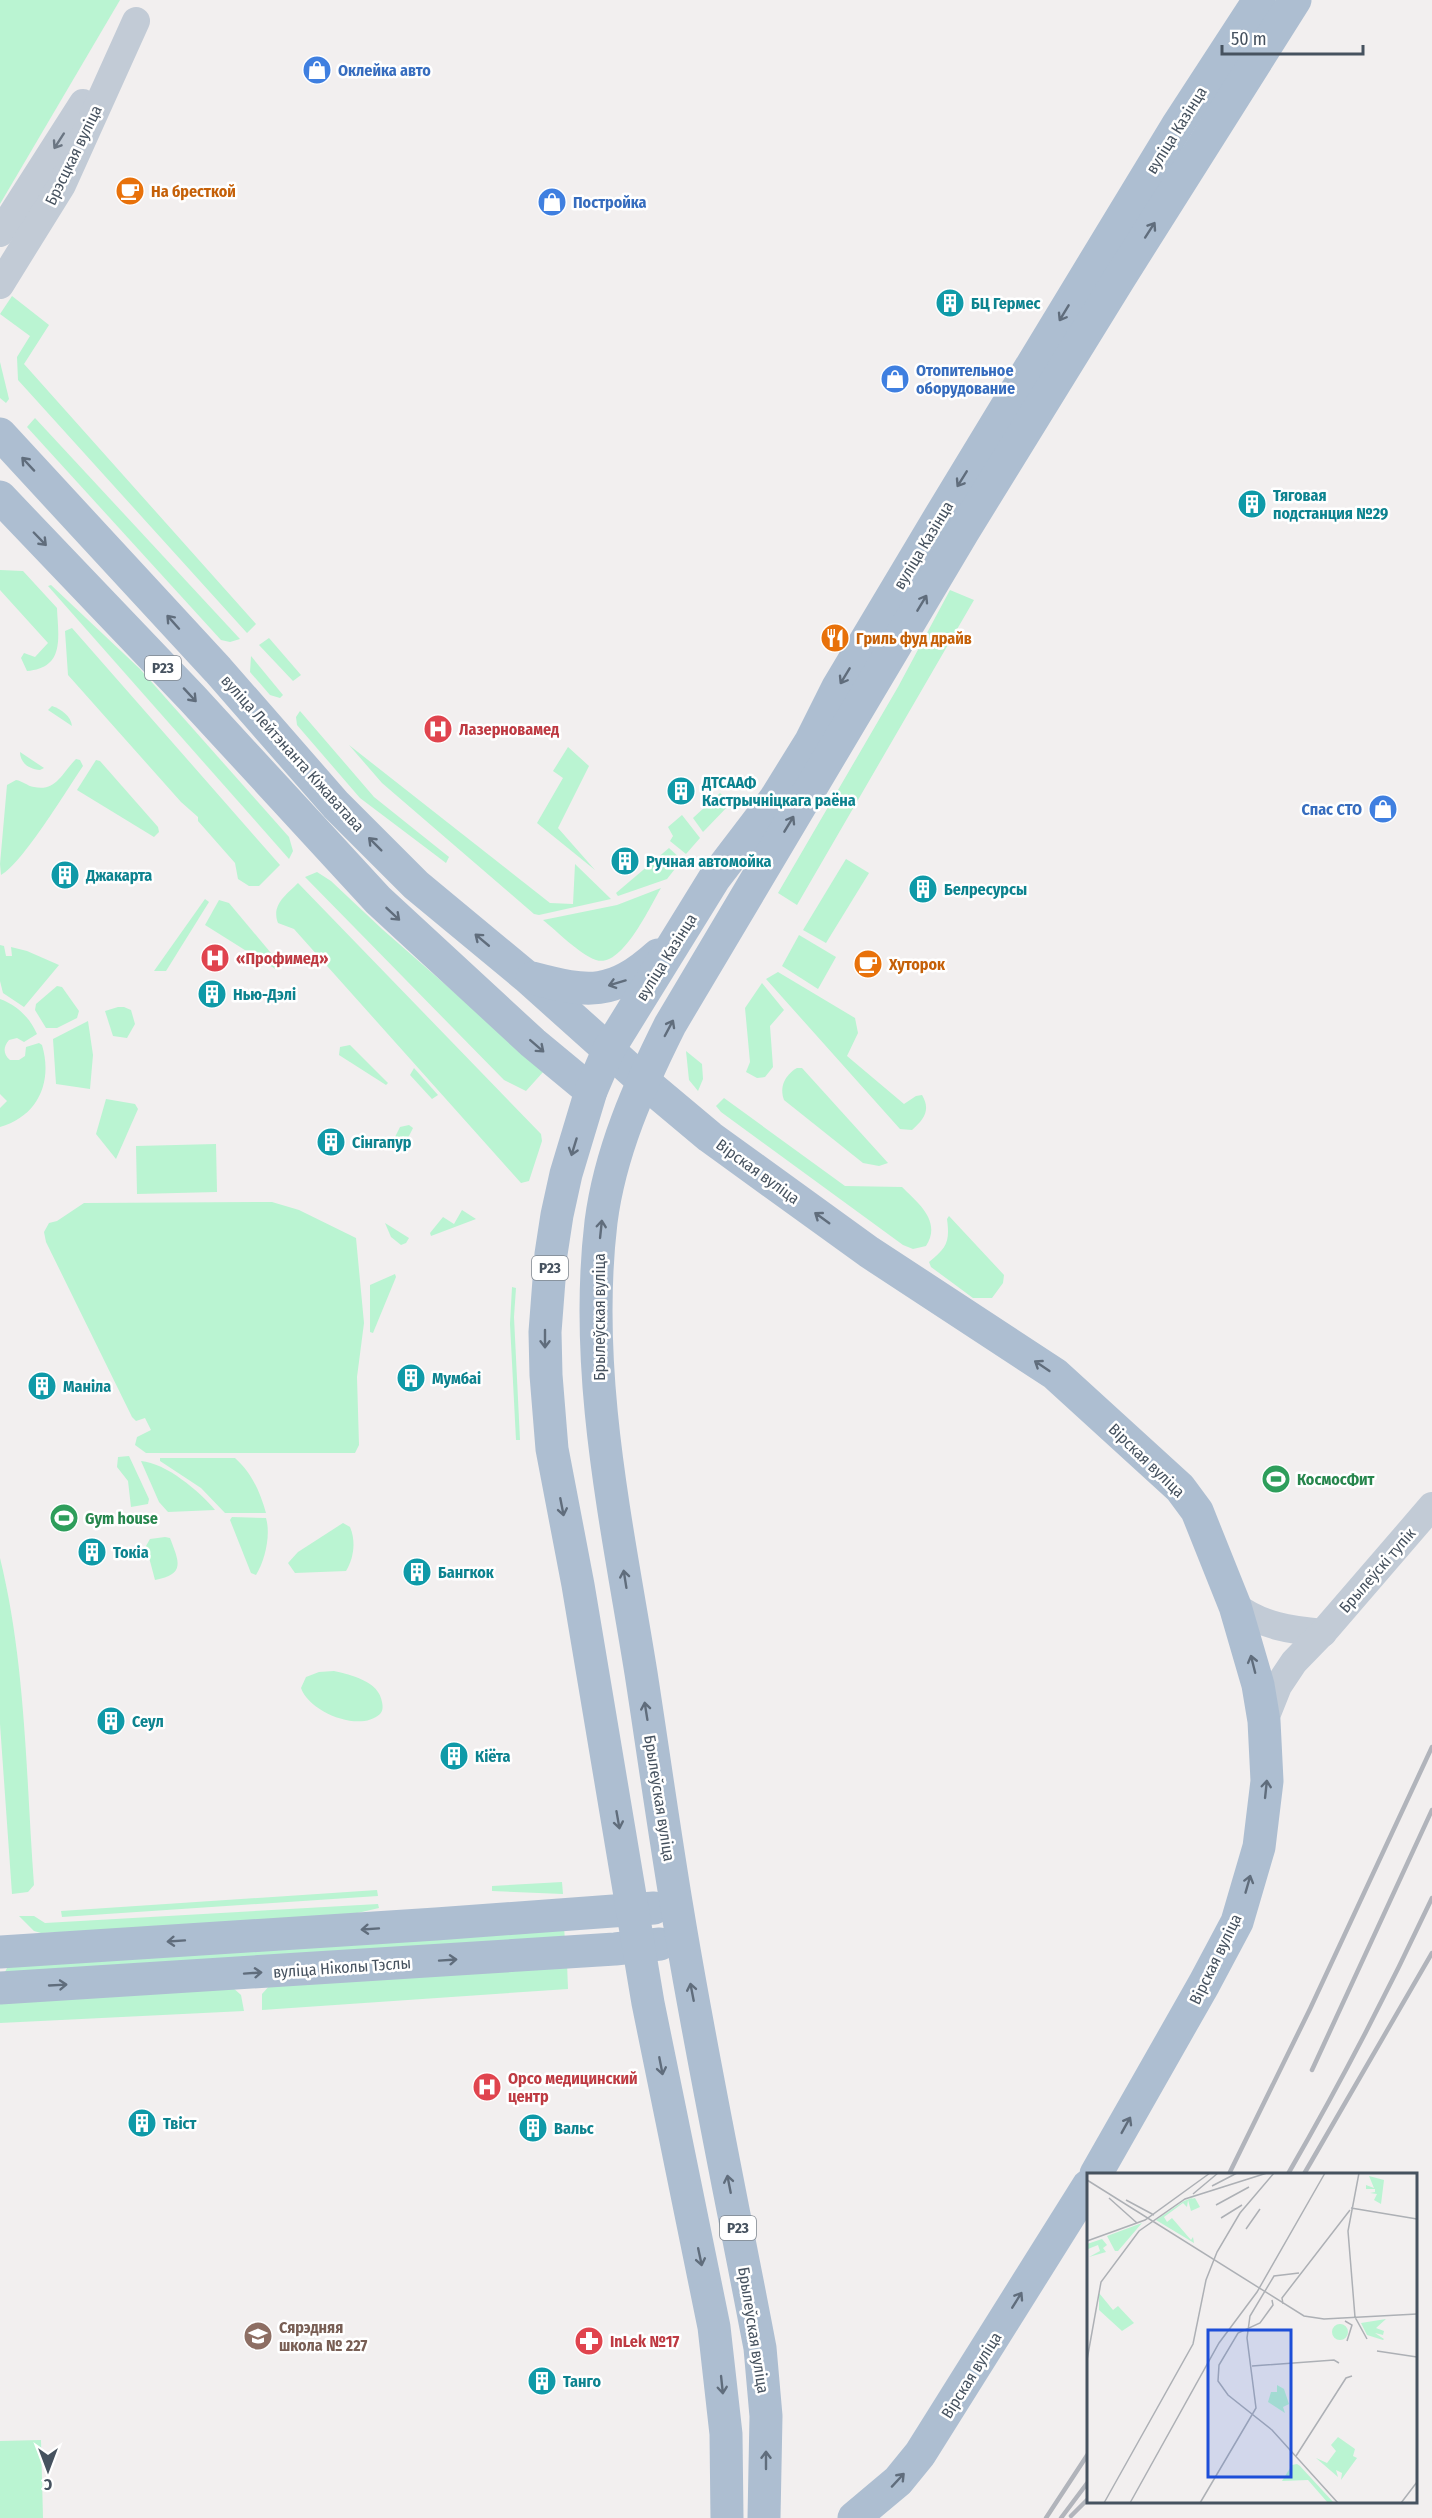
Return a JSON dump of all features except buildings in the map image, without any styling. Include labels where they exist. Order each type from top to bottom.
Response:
[{"type":"main road","name":"вуліца Казінца","points":[[642,1080],[670,1025],[963,532],[1106,271],[1177,126],[1259,0]]},
{"type":"main road","name":"вуліца Казінца","points":[[591,1091],[609,1049],[714,879],[775,799],[811,741],[838,687],[927,537],[1106,271],[1295,0]]},
{"type":"main road","name":"вуліца Лейтэнанта Кіжаватава","points":[[0,434],[218,670],[336,805],[416,885],[609,1049]]},
{"type":"main road","name":"Р23","points":[[0,496],[192,698],[378,900],[533,1043],[591,1091],[566,1174],[551,1254],[545,1332],[552,1449],[630,1896],[627,1948],[645,1986],[714,2327],[726,2434],[722,2514]]},
{"type":"main road","points":[[527,977],[583,989],[612,985],[627,980],[639,972],[679,936]]},
{"type":"main road","name":"Вірская вуліца","points":[[609,1049],[710,1137],[860,1245],[1046,1368],[1088,1402],[1180,1488],[1197,1511],[1236,1606],[1248,1644],[1264,1721],[1267,1781],[1258,1847],[1237,1922],[1097,2173]]},
{"type":"main road","name":"Брылеўская вуліца","points":[[642,1080],[617,1149],[606,1193],[598,1260],[596,1332],[599,1394],[676,1905],[760,2348],[766,2416],[764,2518]]},
{"type":"main road","points":[[587,1645],[635,1637]]},
{"type":"main road","points":[[0,1952],[587,1914],[608,1901],[630,1896],[676,1905]]},
{"type":"main road","name":"вуліца Ніколы Тэслы","points":[[0,1988],[627,1948],[683,1942]]},
{"type":"main road","name":"Вірская вуліца","points":[[854,2518],[898,2481],[920,2454],[1087,2189]]},
{"type":"street","name":"Брэсцкая вуліца","points":[[0,233],[142,10]]},
{"type":"street","name":"Брэсцкая вуліца","points":[[0,285],[62,185],[142,10]]},
{"type":"street","name":"Брылеўскі тупік","points":[[1264,1721],[1283,1678],[1294,1662],[1323,1633],[1432,1506]]},
{"type":"street","points":[[1236,1606],[1256,1620],[1278,1628],[1323,1633]]},
{"type":"green space","points":[[0,0],[120,0],[0,204]]},
{"type":"green space","points":[[12,296],[49,325],[24,364],[256,624],[247,633],[18,380],[17,357],[30,336],[0,314]]},
{"type":"green space","points":[[0,362],[9,399],[6,403],[0,398]]},
{"type":"green space","points":[[35,418],[240,639],[230,642],[221,640],[27,427]]},
{"type":"green space","points":[[0,570],[23,571],[57,608],[57,649],[54,657],[40,669],[27,671],[21,658],[24,653],[35,657],[48,643],[0,590]]},
{"type":"green space","points":[[51,585],[140,669],[289,837],[293,851],[289,859],[48,586]]},
{"type":"green space","points":[[950,590],[974,600],[797,905],[778,893],[898,687]]},
{"type":"green space","points":[[72,628],[280,865],[259,886],[249,886],[238,879],[235,863],[198,821],[198,817],[181,802],[68,675],[65,631]]},
{"type":"green space","points":[[269,638],[301,675],[293,681],[259,645]]},
{"type":"green space","points":[[251,656],[283,695],[280,698],[270,695],[250,672]]},
{"type":"green space","points":[[52,706],[65,713],[72,726],[48,710]]},
{"type":"green space","points":[[300,711],[374,797],[449,857],[446,863],[360,798],[297,725],[296,717]]},
{"type":"green space","points":[[349,745],[550,903],[573,904],[575,864],[611,899],[539,915],[534,914],[382,783]]},
{"type":"green space","points":[[568,747],[589,766],[558,828],[595,870],[537,823],[563,778],[553,771]]},
{"type":"green space","points":[[20,752],[44,768],[40,770],[29,767],[23,762]]},
{"type":"green space","points":[[76,759],[80,760],[83,766],[21,856],[1,875],[7,785],[16,780],[29,786],[48,787],[58,780]]},
{"type":"green space","points":[[96,760],[100,761],[158,827],[159,832],[154,837],[77,790]]},
{"type":"green space","points":[[720,793],[731,803],[703,832],[693,818]]},
{"type":"green space","points":[[682,815],[700,838],[686,854],[670,841],[673,836],[668,827]]},
{"type":"green space","points":[[669,848],[682,860],[667,879],[618,896],[616,893]]},
{"type":"green space","points":[[846,859],[869,873],[826,943],[803,930]]},
{"type":"green space","points":[[317,872],[331,881],[382,929],[544,1071],[526,1091],[504,1080],[305,877]]},
{"type":"green space","points":[[298,883],[541,1134],[542,1141],[529,1181],[521,1183],[294,929],[278,923],[276,911],[278,906]]},
{"type":"green space","points":[[661,888],[625,946],[616,955],[606,960],[589,957],[543,920],[617,905]]},
{"type":"green space","points":[[205,899],[209,902],[166,971],[154,971]]},
{"type":"green space","points":[[219,900],[229,903],[281,965],[277,970],[205,925]]},
{"type":"green space","points":[[799,935],[836,957],[818,989],[782,966]]},
{"type":"green space","points":[[0,945],[4,946],[6,956],[12,956],[11,947],[27,951],[59,965],[24,1007],[3,993],[0,981]]},
{"type":"green space","points":[[778,972],[855,1018],[858,1033],[847,1056],[904,1104],[922,1095],[926,1105],[925,1114],[912,1130],[900,1129],[766,979]]},
{"type":"green space","points":[[762,983],[784,1010],[770,1026],[773,1067],[765,1077],[757,1078],[746,1072],[750,1062],[745,1008]]},
{"type":"green space","points":[[57,986],[62,987],[79,1011],[77,1018],[57,1028],[46,1028],[35,1010],[36,1004]]},
{"type":"green space","points":[[0,999],[22,1013],[37,1034],[24,1042],[17,1038],[9,1040],[5,1048],[6,1055],[10,1060],[19,1060],[25,1056],[26,1047],[39,1043],[42,1045],[45,1059],[45,1072],[44,1084],[33,1106],[13,1122],[0,1127],[0,1108],[7,1101],[0,1094]]},
{"type":"green space","points":[[118,1007],[131,1010],[135,1024],[127,1038],[113,1036],[105,1011]]},
{"type":"green space","points":[[88,1021],[93,1055],[90,1089],[56,1084],[53,1039]]},
{"type":"green space","points":[[350,1045],[388,1083],[386,1085],[339,1055],[340,1047]]},
{"type":"green space","points":[[686,1051],[702,1064],[703,1079],[698,1091],[689,1080]]},
{"type":"green space","points":[[414,1068],[438,1095],[432,1099],[410,1075]]},
{"type":"green space","points":[[797,1068],[802,1068],[888,1163],[879,1166],[863,1163],[784,1100],[782,1090],[784,1082]]},
{"type":"green space","points":[[724,1098],[845,1186],[902,1187],[921,1206],[930,1221],[930,1237],[926,1246],[913,1249],[903,1245],[721,1112],[716,1106]]},
{"type":"green space","points":[[106,1099],[135,1104],[138,1109],[116,1159],[96,1134]]},
{"type":"green space","points":[[409,1125],[413,1128],[401,1152],[390,1147],[400,1127]]},
{"type":"green space","points":[[216,1144],[217,1192],[137,1194],[136,1146]]},
{"type":"green space","points":[[272,1202],[299,1210],[356,1238],[364,1323],[357,1377],[359,1445],[355,1453],[146,1453],[135,1445],[137,1437],[151,1430],[145,1418],[136,1421],[132,1417],[46,1242],[44,1232],[49,1223],[57,1221],[84,1203]]},
{"type":"green space","points":[[462,1210],[476,1219],[431,1236],[430,1233],[443,1217],[454,1224]]},
{"type":"green space","points":[[949,1216],[1004,1275],[1003,1283],[992,1298],[973,1298],[931,1267],[929,1262],[946,1244]]},
{"type":"green space","points":[[385,1223],[409,1238],[406,1243],[401,1245],[391,1237]]},
{"type":"green space","points":[[395,1274],[396,1277],[373,1333],[370,1332],[370,1285]]},
{"type":"green space","points":[[512,1287],[516,1288],[514,1317],[520,1440],[516,1440],[510,1324]]},
{"type":"green space","points":[[129,1456],[149,1499],[148,1504],[131,1507],[128,1481],[117,1467],[118,1457]]},
{"type":"green space","points":[[160,1458],[235,1458],[255,1483],[266,1513],[225,1513],[201,1488],[160,1461]]},
{"type":"green space","points":[[141,1461],[171,1472],[215,1510],[168,1512],[159,1502]]},
{"type":"green space","points":[[232,1517],[266,1518],[268,1532],[266,1547],[256,1575],[251,1573],[230,1520]]},
{"type":"green space","points":[[343,1523],[350,1527],[353,1544],[346,1571],[295,1573],[288,1563],[298,1552]]},
{"type":"green space","points":[[170,1538],[178,1566],[172,1574],[155,1580],[146,1546],[150,1539]]},
{"type":"green space","points":[[0,1558],[9,1598],[20,1680],[34,1885],[28,1892],[12,1894],[0,1724]]},
{"type":"green space","points":[[334,1671],[363,1680],[376,1689],[382,1704],[380,1714],[371,1719],[348,1720],[324,1712],[314,1705],[301,1688],[306,1677],[319,1672]]},
{"type":"green space","points":[[562,1882],[563,1894],[492,1891],[492,1886]]},
{"type":"green space","points":[[377,1890],[378,1896],[62,1917],[61,1911]]},
{"type":"green space","points":[[378,1904],[379,1908],[323,1921],[41,1933],[34,1931],[19,1916],[34,1916],[45,1923]]},
{"type":"green space","points":[[564,1927],[565,1941],[5,1972],[8,1966]]},
{"type":"green space","points":[[567,1963],[568,1989],[262,2010],[262,1994],[270,1985]]},
{"type":"green space","points":[[232,1987],[241,1995],[244,2011],[0,2023],[0,2002]]},
{"type":"green space","points":[[41,2440],[43,2518],[0,2518],[0,2441]]},
{"type":"railway","points":[[1229,2173],[1310,2009],[1432,1747]]},
{"type":"railway","points":[[1312,2070],[1432,1810]]},
{"type":"railway","points":[[1289,2173],[1363,2038],[1432,1898]]},
{"type":"railway","points":[[1305,2173],[1432,1953]]},
{"type":"railway","points":[[1046,2518],[1087,2456]]},
{"type":"railway","points":[[1061,2518],[1087,2483]]},
{"type":"railway","points":[[1071,2516],[1087,2500]]},
{"type":"place","name":"Оклейка авто","points":[[317,70]]},
{"type":"place","name":"На бресткой","points":[[130,191]]},
{"type":"place","name":"Постройка","points":[[552,202]]},
{"type":"place","name":"БЦ Гермес","points":[[950,303]]},
{"type":"place","name":"Отопительное оборудование","points":[[895,379]]},
{"type":"place","name":"Тяговая подстанция №29","points":[[1252,504]]},
{"type":"place","name":"Гриль фуд драйв","points":[[835,638]]},
{"type":"place","name":"Лазерновамед","points":[[438,729]]},
{"type":"place","name":"ДТСААФ Кастрычніцкага раёна","points":[[681,791]]},
{"type":"place","name":"Спас СТО","points":[[1383,809]]},
{"type":"place","name":"Ручная автомойка","points":[[625,861]]},
{"type":"place","name":"Джакарта","points":[[65,875]]},
{"type":"place","name":"Белресурсы","points":[[923,889]]},
{"type":"place","name":"«Профимед»","points":[[215,958]]},
{"type":"place","name":"Хуторок","points":[[868,964]]},
{"type":"place","name":"Нью-Дэлі","points":[[212,994]]},
{"type":"place","name":"Сінгапур","points":[[331,1142]]},
{"type":"place","name":"Мумбаі","points":[[411,1378]]},
{"type":"place","name":"Маніла","points":[[42,1386]]},
{"type":"place","name":"КосмосФит","points":[[1276,1479]]},
{"type":"place","name":"Gym house","points":[[64,1518]]},
{"type":"place","name":"Токіа","points":[[92,1552]]},
{"type":"place","name":"Бангкок","points":[[417,1572]]},
{"type":"place","name":"Сеул","points":[[111,1721]]},
{"type":"place","name":"Кіёта","points":[[454,1756]]},
{"type":"place","name":"Орсо медицинский центр","points":[[487,2087]]},
{"type":"place","name":"Твіст","points":[[142,2123]]},
{"type":"place","name":"Вальс","points":[[533,2128]]},
{"type":"place","name":"Сярэдняя школа № 227","points":[[258,2336]]},
{"type":"place","name":"InLek №17","points":[[589,2341]]},
{"type":"place","name":"Танго","points":[[542,2381]]}]
